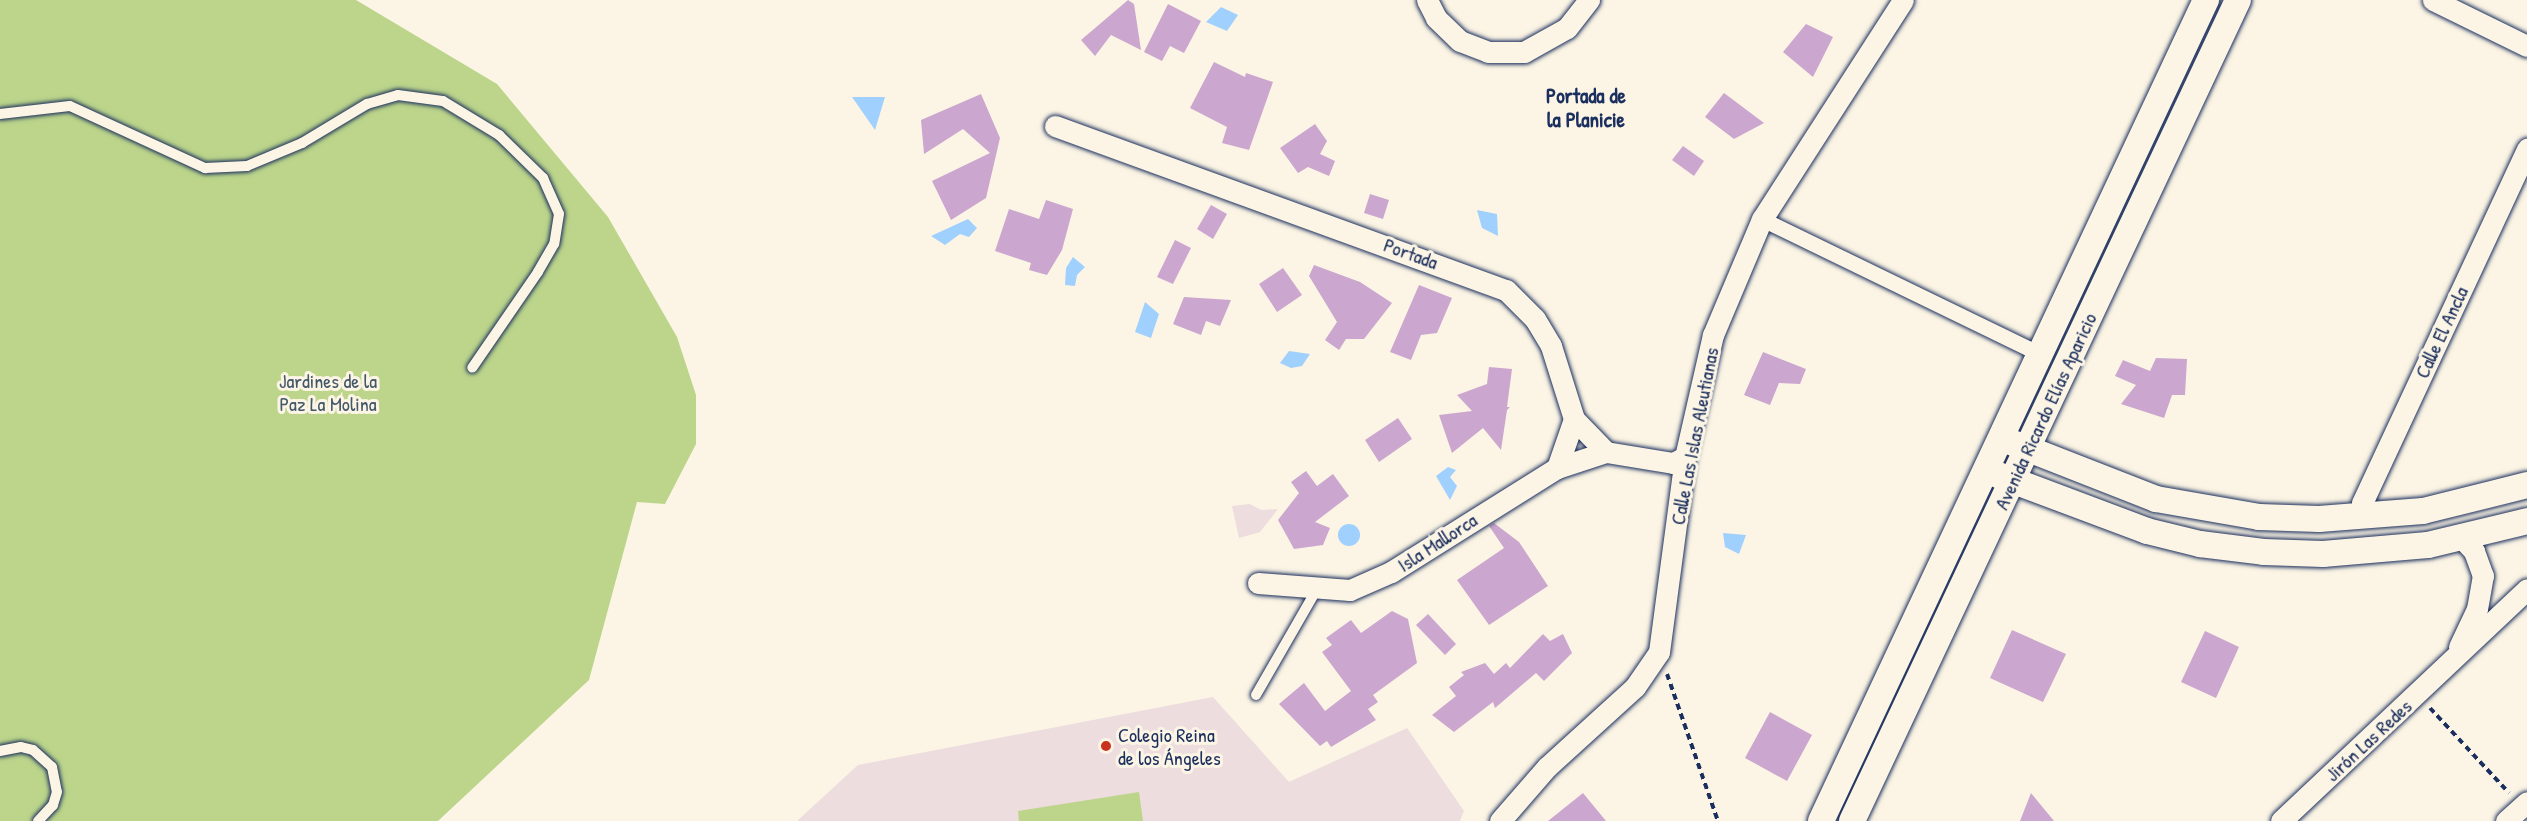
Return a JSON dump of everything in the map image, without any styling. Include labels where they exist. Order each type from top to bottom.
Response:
[{"type":"street","points":[[1427,0],[1436,18],[1460,41],[1488,52],[1524,52],[1567,28],[1589,0]]},
{"type":"street","name":"Calle Las Islas Aleutianas","points":[[1500,821],[1547,767],[1635,687],[1659,652],[1685,458],[1713,335],[1762,219],[1903,0]]},
{"type":"street","name":"Avenida Ricardo Elías Aparicio","points":[[1821,821],[2206,0]]},
{"type":"street","name":"Avenida Ricardo Elías Aparicio","points":[[1852,821],[2238,0]]},
{"type":"street","points":[[2433,0],[2527,46]]},
{"type":"street","name":"Portada","points":[[1055,126],[1506,290],[1535,319],[1551,346],[1574,419],[1606,452]]},
{"type":"street","name":"Calle El Ancla","points":[[2363,517],[2362,503],[2527,149]]},
{"type":"street","points":[[1762,219],[2040,354]]},
{"type":"street","points":[[1557,468],[1574,419]]},
{"type":"street","points":[[2001,438],[2156,499],[2259,518],[2319,519],[2423,511],[2527,485]]},
{"type":"street","points":[[1606,452],[1673,463],[1685,458]]},
{"type":"street","name":"Isla Mallorca","points":[[1258,584],[1350,590],[1391,572],[1557,468],[1606,452]]},
{"type":"street","points":[[1986,470],[2147,531],[2189,541],[2264,552],[2323,554],[2428,545],[2463,539],[2527,521]]},
{"type":"street","points":[[2423,511],[2428,545]]},
{"type":"street","points":[[2319,519],[2323,554]]},
{"type":"street","name":"Jirón Las Redes","points":[[2454,658],[2482,594],[2480,563],[2463,539]]},
{"type":"street","name":"Jirón Las Redes","points":[[2281,821],[2527,590]]},
{"type":"lane","points":[[0,114],[70,106],[205,168],[247,166],[302,143],[367,104],[398,95],[443,102],[499,135],[543,178],[559,214],[554,244],[538,272],[472,368]]},
{"type":"lane","points":[[1256,694],[1317,589]]},
{"type":"lane","points":[[0,751],[21,747],[33,750],[52,767],[57,792],[50,810],[38,821]]},
{"type":"path","points":[[1659,652],[1718,821]]},
{"type":"path","points":[[2417,693],[2518,810]]},
{"type":"shaded area","points":[[1250,504],[1261,510],[1278,509],[1260,532],[1239,538],[1232,506]]},
{"type":"shaded area","name":"Colegio Reina de los Ángeles","points":[[1213,697],[1289,782],[1407,728],[1464,811],[1460,821],[797,821],[858,765]]},
{"type":"green space","name":"Jardines de la Paz La Molina","points":[[0,0],[356,0],[497,84],[608,217],[677,337],[696,395],[696,444],[665,504],[637,502],[589,680],[438,821],[0,821]]},
{"type":"green space","points":[[1139,792],[1143,821],[1019,821],[1018,811]]},
{"type":"water","points":[[1221,7],[1238,15],[1227,31],[1206,22]]},
{"type":"water","points":[[852,97],[885,97],[875,130]]},
{"type":"water","points":[[1477,210],[1497,214],[1498,236],[1482,228]]},
{"type":"water","points":[[968,219],[977,228],[969,237],[960,234],[945,245],[931,236]]},
{"type":"water","points":[[1073,257],[1085,267],[1077,275],[1075,286],[1065,285],[1066,268]]},
{"type":"water","points":[[1145,302],[1159,314],[1151,338],[1135,332]]},
{"type":"water","points":[[1289,351],[1310,354],[1302,366],[1291,368],[1280,363]]},
{"type":"water","points":[[1448,467],[1456,470],[1450,477],[1457,486],[1450,500],[1436,476]]},
{"type":"water","points":[[1349,524],[1357,527],[1360,535],[1357,543],[1349,546],[1341,543],[1338,535],[1341,527]]},
{"type":"water","points":[[1723,533],[1746,535],[1739,554],[1725,547]]},
{"type":"building","points":[[1128,0],[1134,4],[1141,50],[1111,35],[1095,56],[1081,40]]},
{"type":"building","points":[[1168,4],[1201,21],[1184,53],[1170,46],[1162,61],[1144,52]]},
{"type":"building","points":[[1806,24],[1833,37],[1813,77],[1783,52]]},
{"type":"building","points":[[1214,62],[1245,77],[1246,73],[1273,82],[1249,150],[1222,143],[1227,127],[1190,108]]},
{"type":"building","points":[[1724,93],[1764,123],[1734,139],[1705,117]]},
{"type":"building","points":[[981,94],[1000,138],[986,198],[951,220],[932,181],[990,153],[963,129],[924,154],[921,120]]},
{"type":"building","points":[[1315,124],[1327,141],[1320,154],[1335,161],[1329,176],[1308,167],[1298,173],[1280,148]]},
{"type":"building","points":[[1683,146],[1704,161],[1694,176],[1672,160]]},
{"type":"building","points":[[1370,194],[1389,200],[1383,219],[1364,213]]},
{"type":"building","points":[[1046,200],[1073,209],[1062,250],[1047,275],[1029,270],[1031,263],[995,251],[1009,209],[1039,219]]},
{"type":"building","points":[[1211,205],[1227,214],[1213,239],[1197,229]]},
{"type":"building","points":[[1175,240],[1191,248],[1173,284],[1157,277]]},
{"type":"building","points":[[1314,265],[1360,282],[1392,303],[1364,339],[1346,339],[1339,350],[1325,340],[1337,322],[1309,276]]},
{"type":"building","points":[[1283,268],[1302,295],[1277,312],[1259,284]]},
{"type":"building","points":[[1419,285],[1452,298],[1437,333],[1421,335],[1411,360],[1390,352]]},
{"type":"building","points":[[1184,297],[1231,300],[1220,326],[1206,321],[1201,335],[1173,324]]},
{"type":"building","points":[[1763,352],[1806,369],[1800,384],[1779,383],[1770,405],[1744,395]]},
{"type":"building","points":[[2156,358],[2187,359],[2185,395],[2172,395],[2164,418],[2121,404],[2136,385],[2115,376],[2123,360],[2150,371]]},
{"type":"building","points":[[1489,367],[1512,369],[1507,407],[1510,407],[1507,410],[1501,450],[1483,428],[1452,453],[1439,415],[1472,411],[1457,395],[1487,384]]},
{"type":"building","points":[[1398,418],[1412,439],[1379,462],[1365,440]]},
{"type":"building","points":[[1306,471],[1317,486],[1333,474],[1349,496],[1315,522],[1330,528],[1323,545],[1294,549],[1278,520],[1299,493],[1291,482]]},
{"type":"building","points":[[1494,523],[1519,542],[1548,586],[1489,625],[1457,580],[1504,548],[1489,526]]},
{"type":"building","points":[[1392,611],[1408,619],[1417,663],[1373,695],[1378,702],[1368,709],[1376,720],[1331,747],[1327,741],[1320,746],[1279,704],[1304,683],[1325,711],[1351,691],[1322,652],[1332,645],[1326,638],[1351,620],[1361,633]]},
{"type":"building","points":[[1428,614],[1456,644],[1445,655],[1416,625]]},
{"type":"building","points":[[2012,630],[2066,654],[2043,702],[1990,678]]},
{"type":"building","points":[[2205,631],[2239,647],[2216,698],[2181,682]]},
{"type":"building","points":[[1543,634],[1550,641],[1563,634],[1572,653],[1544,681],[1536,673],[1495,708],[1493,702],[1454,732],[1432,715],[1456,696],[1449,687],[1464,675],[1461,672],[1485,663],[1494,674],[1506,663],[1510,668]]},
{"type":"building","points":[[1770,712],[1812,735],[1787,781],[1745,758]]},
{"type":"building","points":[[1583,793],[1606,821],[1548,821]]},
{"type":"building","points":[[2031,793],[2054,821],[2020,821]]},
{"type":"place","name":"Colegio Reina de los Ángeles","points":[[1106,746]]},
{"type":"district","name":"Portada de la Planicie","points":[[1586,108]]}]
